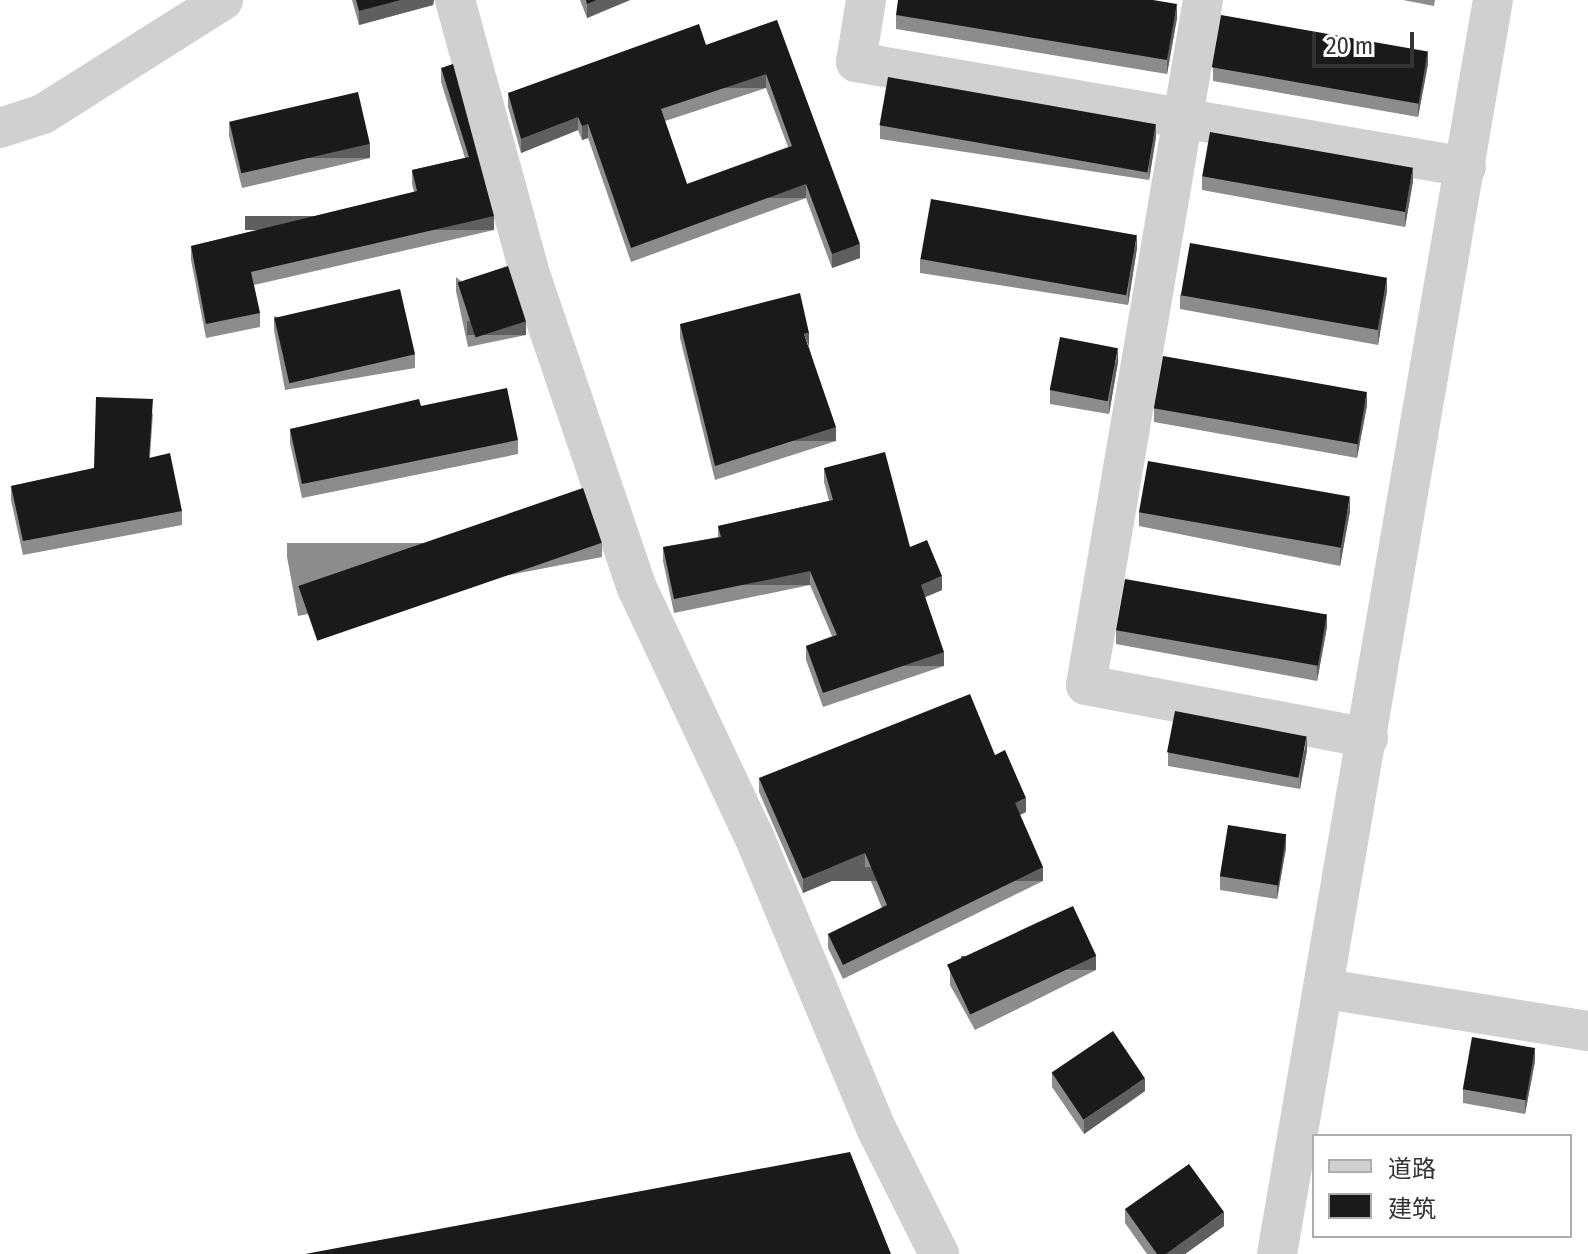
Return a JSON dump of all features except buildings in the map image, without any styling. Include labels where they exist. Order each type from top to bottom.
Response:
[{"type":"street","points":[[0,128],[43,114],[223,0]]},
{"type":"street","points":[[455,0],[531,277],[637,588],[753,834],[877,1130],[939,1254]]},
{"type":"street","points":[[866,0],[856,62],[1466,167]]},
{"type":"street","points":[[1203,0],[1086,685],[1368,738]]},
{"type":"street","points":[[1277,1254],[1326,989],[1493,0]]},
{"type":"street","points":[[1326,989],[1588,1031]]}]
